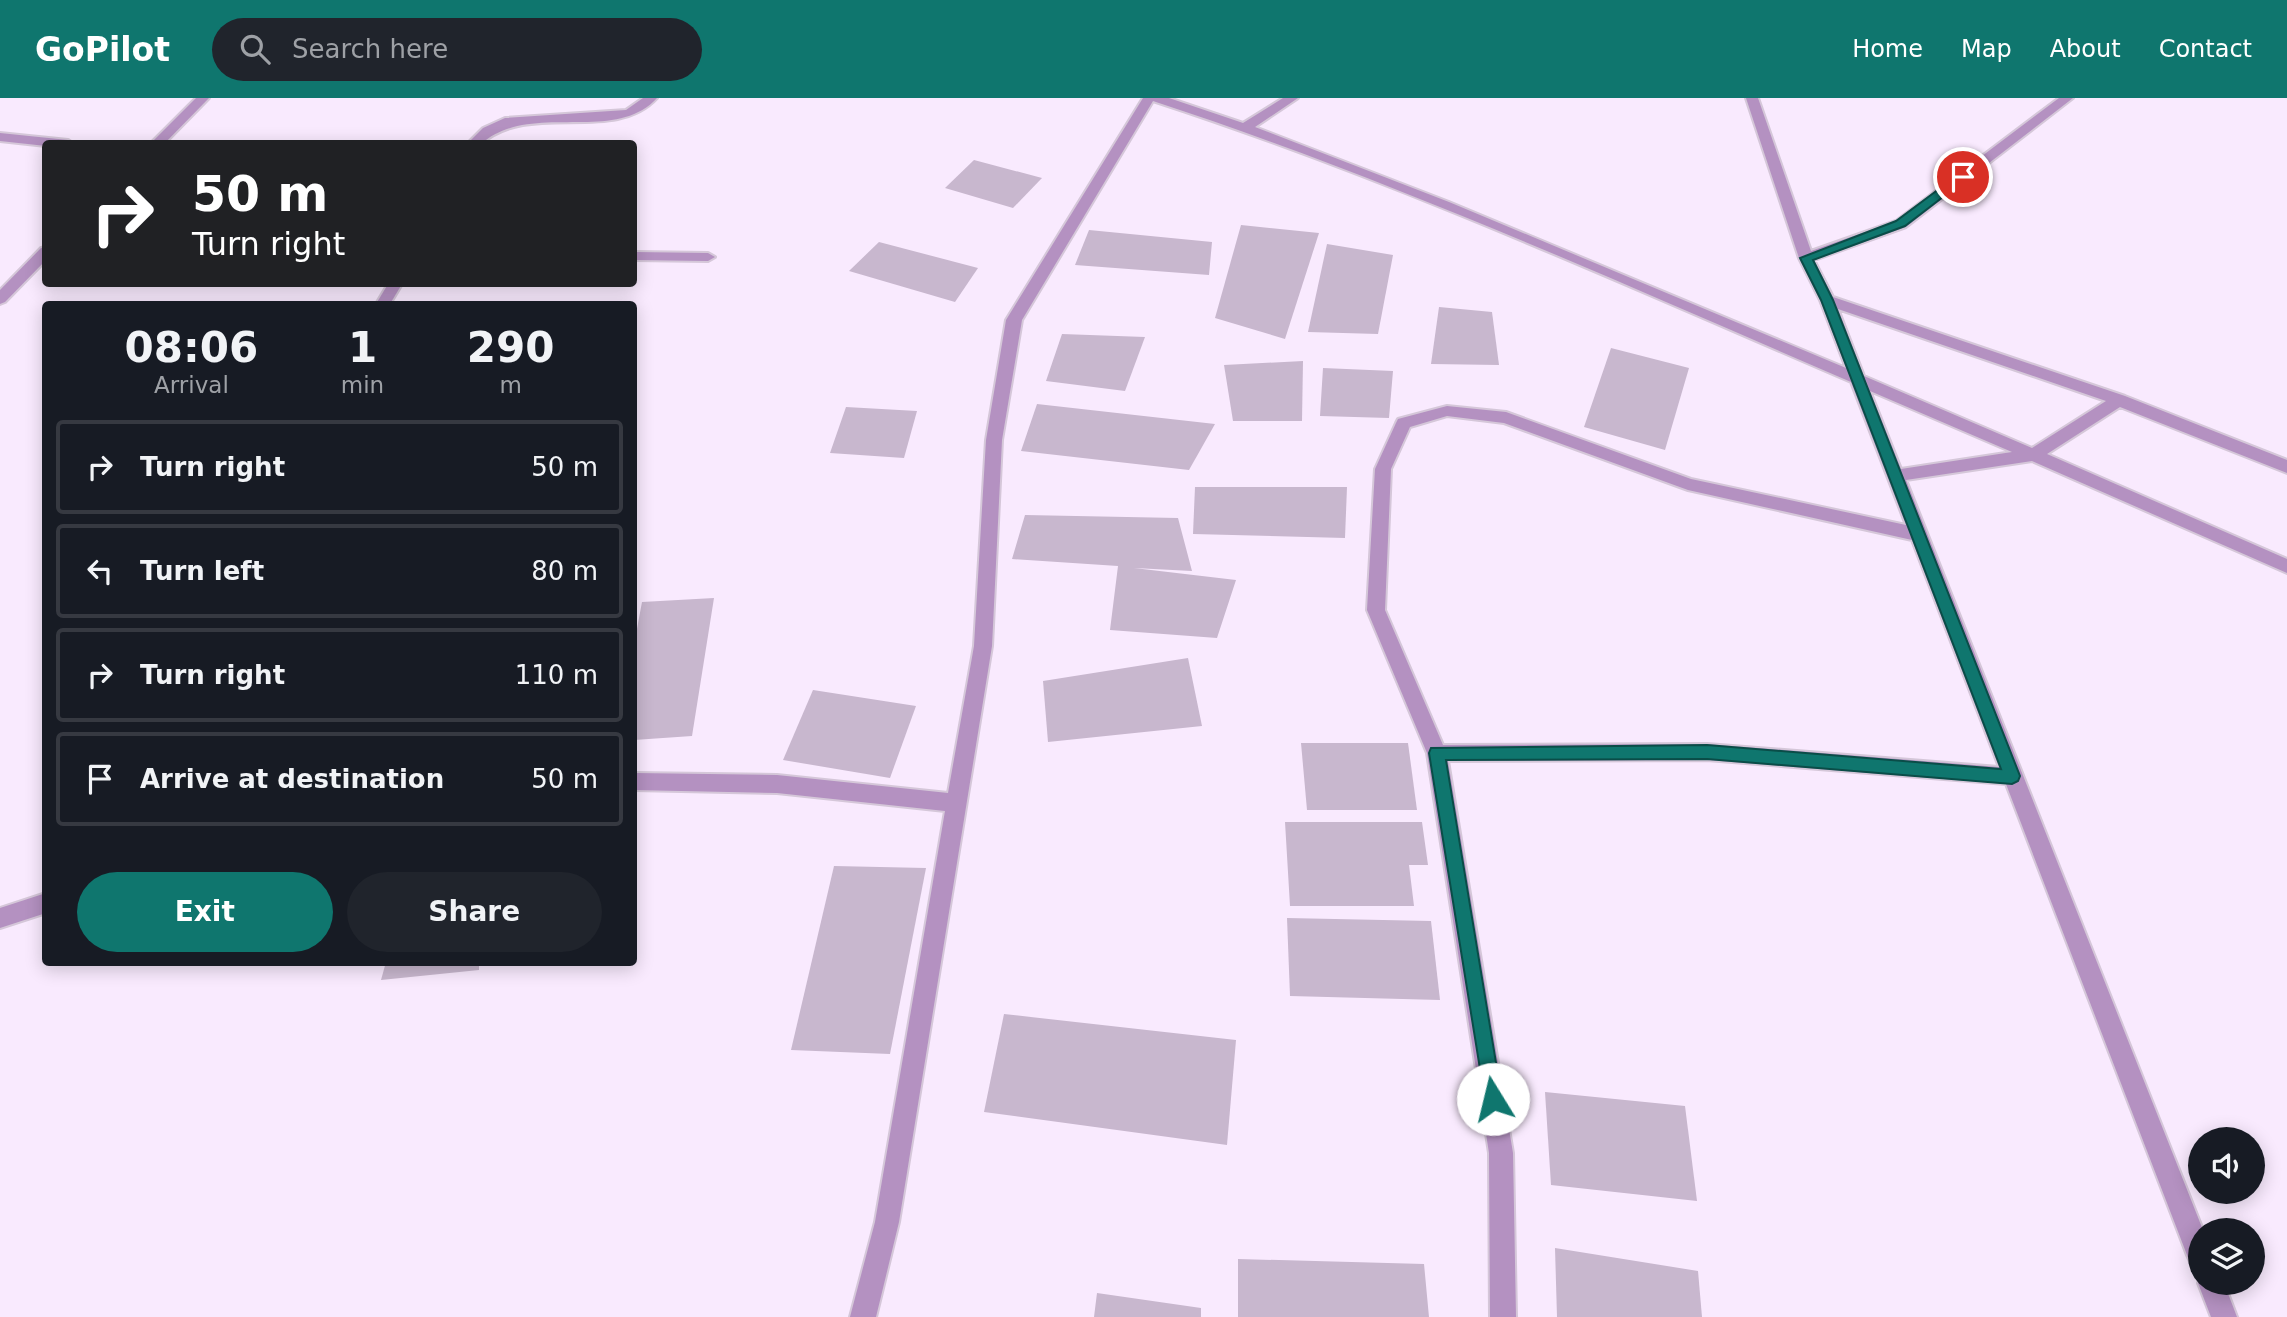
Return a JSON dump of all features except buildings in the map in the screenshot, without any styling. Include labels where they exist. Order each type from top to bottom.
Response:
[{"type":"street","points":[[160,140],[203,98]]},
{"type":"street","points":[[478,140],[488,131],[510,121],[629,114],[650,98]]},
{"type":"street","points":[[863,1317],[887,1222],[983,646],[994,440],[1014,320],[1149,98]]},
{"type":"street","points":[[1156,98],[1247,126],[1369,173],[1854,376],[2287,566]]},
{"type":"street","points":[[1247,126],[1292,98]]},
{"type":"street","points":[[1752,98],[1806,258],[1827,300],[1854,376],[2188,1224]]},
{"type":"street","points":[[1806,258],[1900,224],[2067,98]]},
{"type":"street","points":[[0,136],[42,141]]},
{"type":"street","points":[[0,299],[42,255]]},
{"type":"street","points":[[637,256],[708,257]]},
{"type":"street","points":[[1827,300],[2119,400],[2287,467]]},
{"type":"street","points":[[1894,476],[2034,454],[2119,400]]},
{"type":"street","points":[[1503,1317],[1501,1153],[1437,753],[1376,610],[1383,469],[1404,423],[1447,411],[1506,418],[1688,485],[1916,534]]},
{"type":"street","points":[[1437,753],[1707,752],[2012,776]]},
{"type":"street","points":[[637,781],[777,784],[957,803]]},
{"type":"street","points":[[0,918],[42,904]]},
{"type":"street","points":[[2216,1295],[2224,1317]]},
{"type":"route","points":[[1493,1099],[1437,753],[1707,752],[2012,776],[1854,376],[1827,300],[1806,258],[1900,224],[1963,177]]}]
